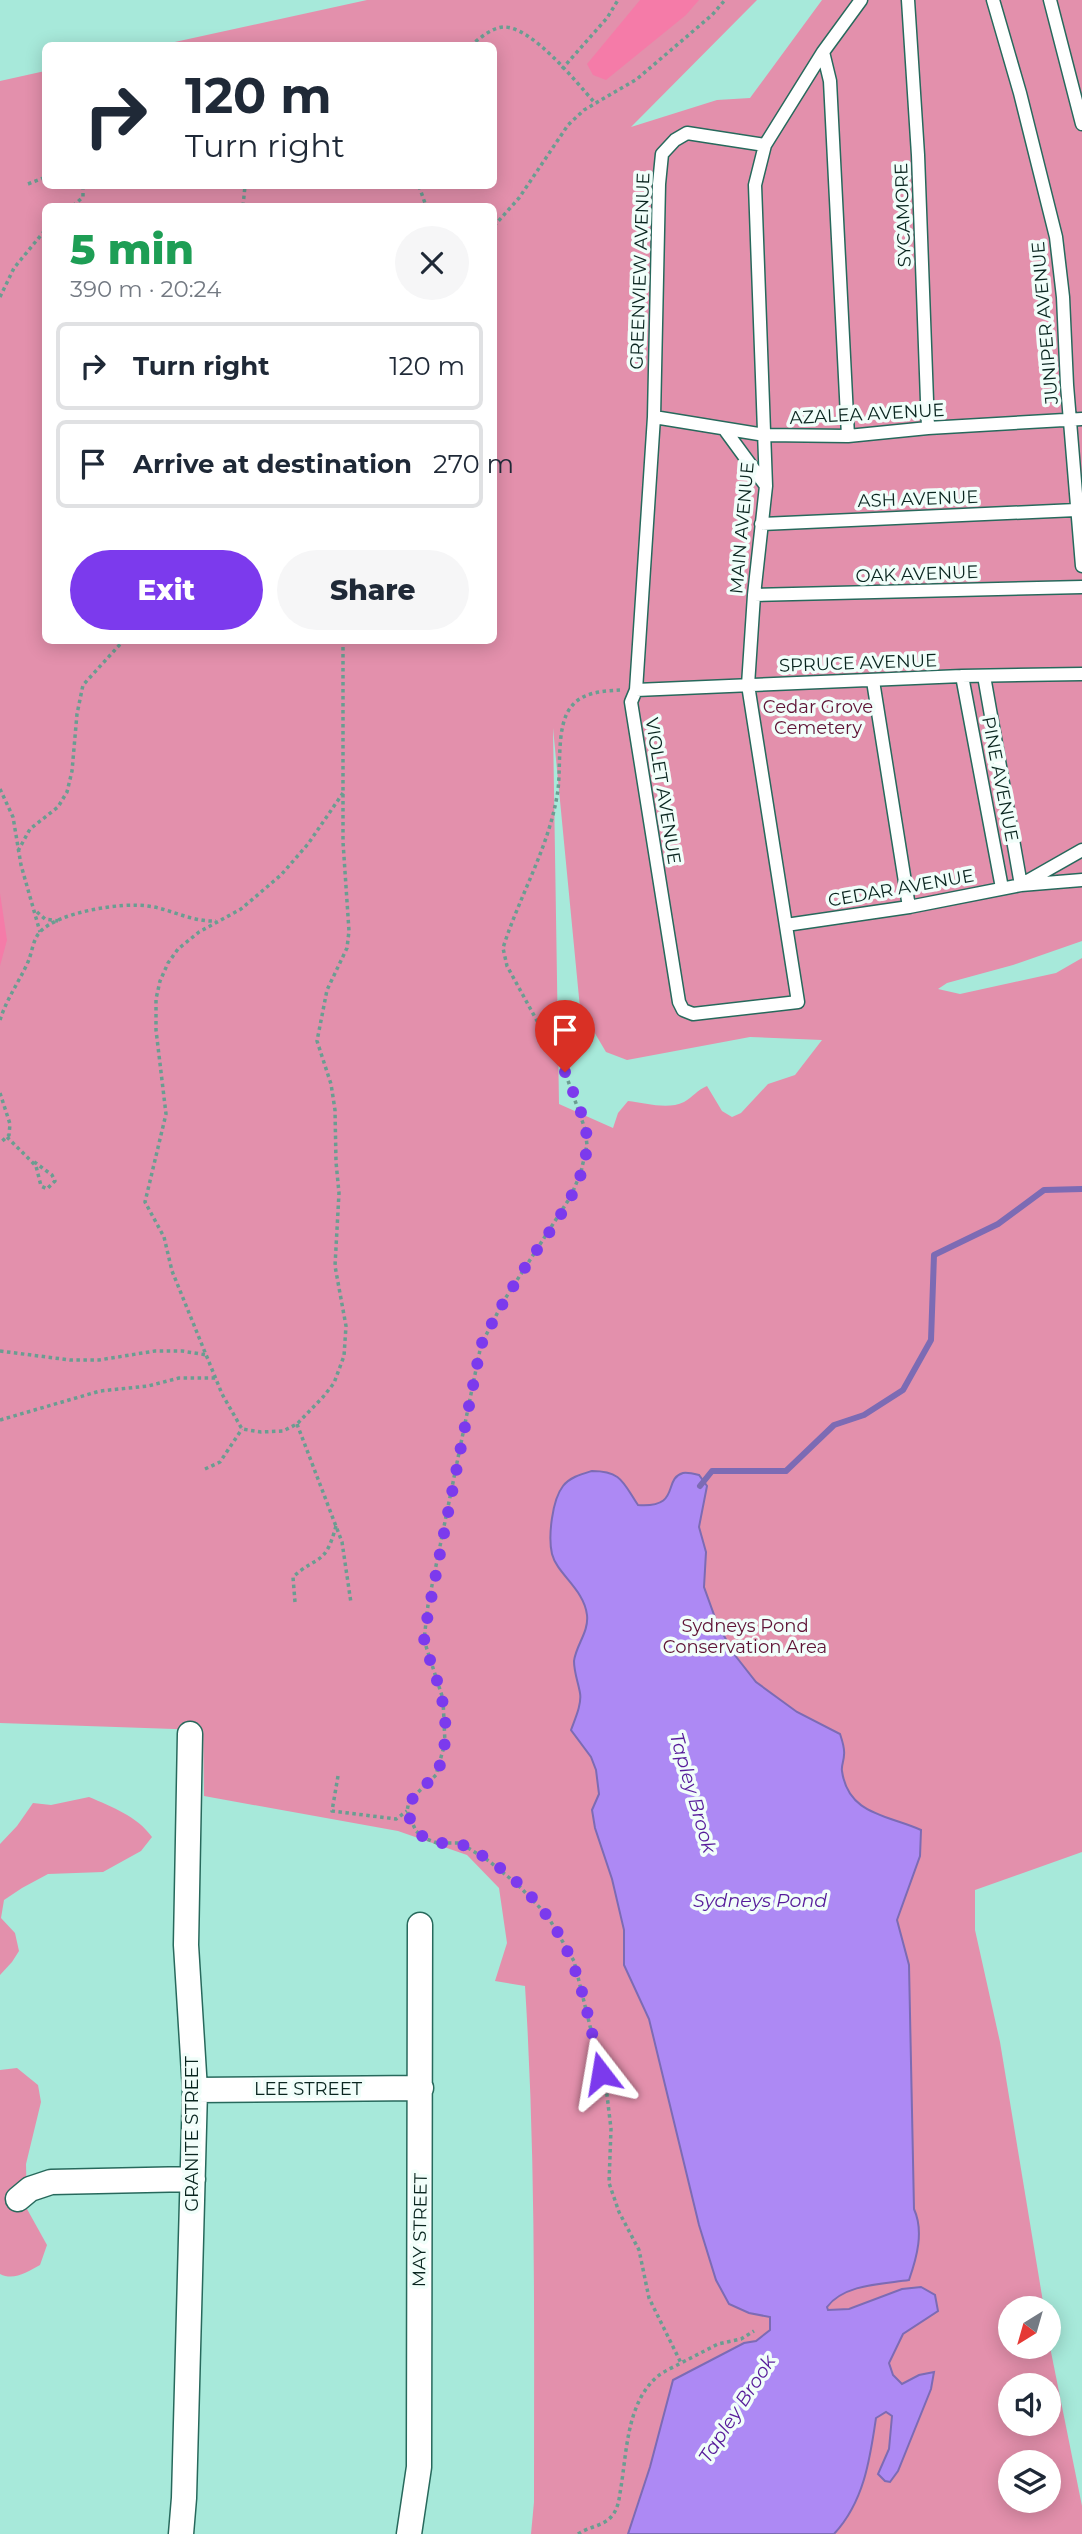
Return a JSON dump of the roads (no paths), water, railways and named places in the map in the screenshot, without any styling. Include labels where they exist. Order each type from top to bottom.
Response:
[{"type":"street","name":"GRANITE STREET","points":[[181,2534],[185,2484],[195,2090],[186,1945],[190,1734]]},
{"type":"street","name":"MAY STREET","points":[[410,2534],[419,2467],[420,1925]]},
{"type":"street","name":"LEE STREET","points":[[195,2090],[421,2088]]},
{"type":"street","points":[[18,2199],[30,2189],[51,2182],[193,2179]]},
{"type":"lane","name":"MAIN AVENUE","points":[[798,1002],[748,685],[766,486],[755,185],[765,145],[823,52],[861,0]]},
{"type":"lane","name":"SYCAMORE","points":[[908,0],[918,155],[928,428]]},
{"type":"lane","name":"JUNIPER AVENUE","points":[[993,0],[1020,93],[1056,237],[1076,419],[1076,510],[1082,566]]},
{"type":"lane","points":[[1050,0],[1082,124]]},
{"type":"lane","points":[[823,52],[830,81],[848,436]]},
{"type":"lane","name":"GREENVIEW AVENUE","points":[[654,418],[662,154],[675,140],[687,133],[765,145]]},
{"type":"lane","name":"AZALEA AVENUE","points":[[654,418],[765,435],[848,436],[1076,419]]},
{"type":"lane","name":"VIOLET AVENUE","points":[[654,418],[636,690],[631,699],[680,1005],[693,1014],[798,1002]]},
{"type":"lane","points":[[725,430],[766,486]]},
{"type":"lane","name":"ASH AVENUE","points":[[761,524],[1076,510]]},
{"type":"lane","name":"OAK AVENUE","points":[[754,596],[1082,587]]},
{"type":"lane","name":"SPRUCE AVENUE","points":[[636,690],[962,676],[1082,674]]},
{"type":"lane","name":"PINE AVENUE","points":[[962,676],[1002,888]]},
{"type":"lane","name":"PINE AVENUE","points":[[984,676],[1021,885]]},
{"type":"lane","points":[[873,681],[909,907]]},
{"type":"lane","name":"CEDAR AVENUE","points":[[1021,885],[1082,850]]},
{"type":"lane","name":"CEDAR AVENUE","points":[[786,925],[909,907],[1021,885],[1082,880]]},
{"type":"water","name":"Sydneys Pond","points":[[592,1471],[616,1476],[638,1505],[661,1502],[666,1498],[673,1481],[683,1473],[699,1475],[707,1486],[699,1527],[706,1552],[704,1587],[717,1623],[734,1654],[756,1682],[797,1712],[840,1734],[844,1750],[842,1769],[852,1797],[871,1811],[921,1830],[920,1856],[897,1920],[909,1965],[914,2209],[919,2226],[917,2253],[909,2280],[854,2289],[834,2299],[827,2307],[828,2310],[849,2309],[902,2289],[921,2287],[935,2295],[938,2311],[903,2334],[889,2363],[893,2375],[902,2384],[919,2375],[934,2372],[931,2389],[898,2471],[890,2482],[878,2474],[889,2449],[892,2416],[886,2412],[876,2418],[868,2464],[859,2494],[844,2522],[834,2534],[628,2534],[650,2467],[673,2380],[744,2343],[756,2341],[770,2330],[770,2317],[749,2313],[729,2304],[716,2280],[699,2225],[649,2019],[624,1965],[624,1930],[592,1810],[599,1794],[596,1770],[591,1757],[571,1730],[580,1697],[574,1661],[586,1627],[587,1615],[581,1597],[552,1554],[551,1529],[556,1500],[563,1486],[573,1478]]},
{"type":"waterway","name":"Tapley Brook","points":[[700,1486],[712,1471],[786,1471],[834,1425],[864,1415],[903,1390],[931,1340],[934,1255],[998,1224],[1044,1190],[1082,1189]]},
{"type":"park label","name":"Cedar Grove Cemetery","points":[[818,717]]},
{"type":"park label","name":"Sydneys Pond Conservation Area","points":[[745,1636]]}]
